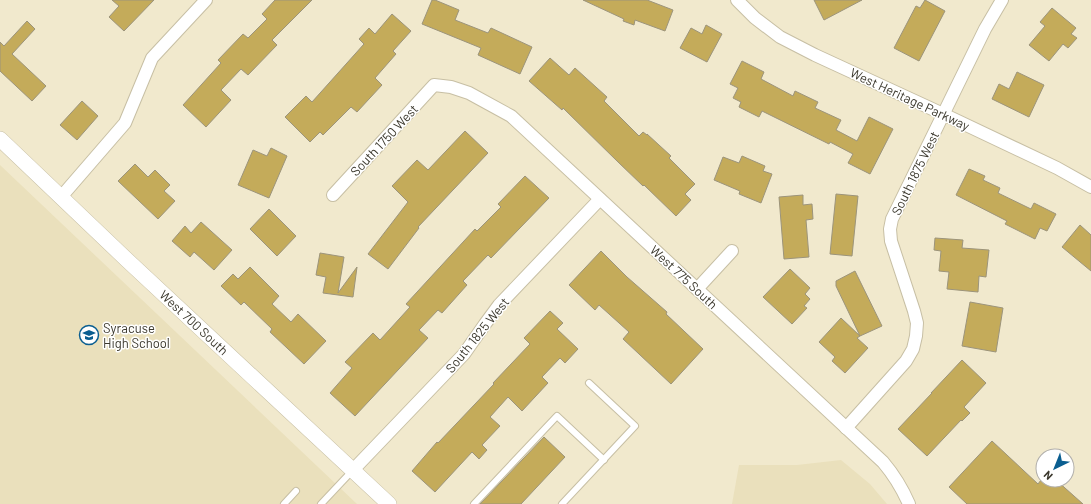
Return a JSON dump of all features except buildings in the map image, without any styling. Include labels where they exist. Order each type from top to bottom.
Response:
[{"type":"street","points":[[61,197],[125,123],[152,58],[206,0]]},
{"type":"street","name":"West Heritage Parkway","points":[[738,0],[755,18],[780,37],[815,55],[1057,168],[1091,187]]},
{"type":"street","name":"South 1875 West","points":[[846,428],[906,361],[913,349],[916,336],[914,311],[891,241],[890,229],[892,219],[985,29],[1002,0]]},
{"type":"street","name":"South 1750 West","points":[[333,195],[434,85]]},
{"type":"street","name":"West 775 South","points":[[434,85],[451,87],[469,92],[511,116],[887,467],[900,486],[909,504]]},
{"type":"street","name":"West 700 South","points":[[0,139],[127,260],[389,504]]},
{"type":"street","name":"South 1825 West","points":[[353,470],[464,354],[499,305],[600,199]]},
{"type":"street","points":[[697,289],[732,251]]},
{"type":"lane","points":[[562,504],[635,426],[589,383]]},
{"type":"lane","points":[[474,504],[557,416],[604,460]]},
{"type":"lane","points":[[322,504],[353,470]]},
{"type":"lane","points":[[284,504],[296,491]]},
{"type":"shaded area","name":"Syracuse High School","points":[[0,165],[357,504],[0,504]]},
{"type":"shaded area","points":[[841,460],[870,484],[887,504],[732,504],[739,465],[797,465]]},
{"type":"place","name":"Syracuse High School","points":[[89,335]]}]
